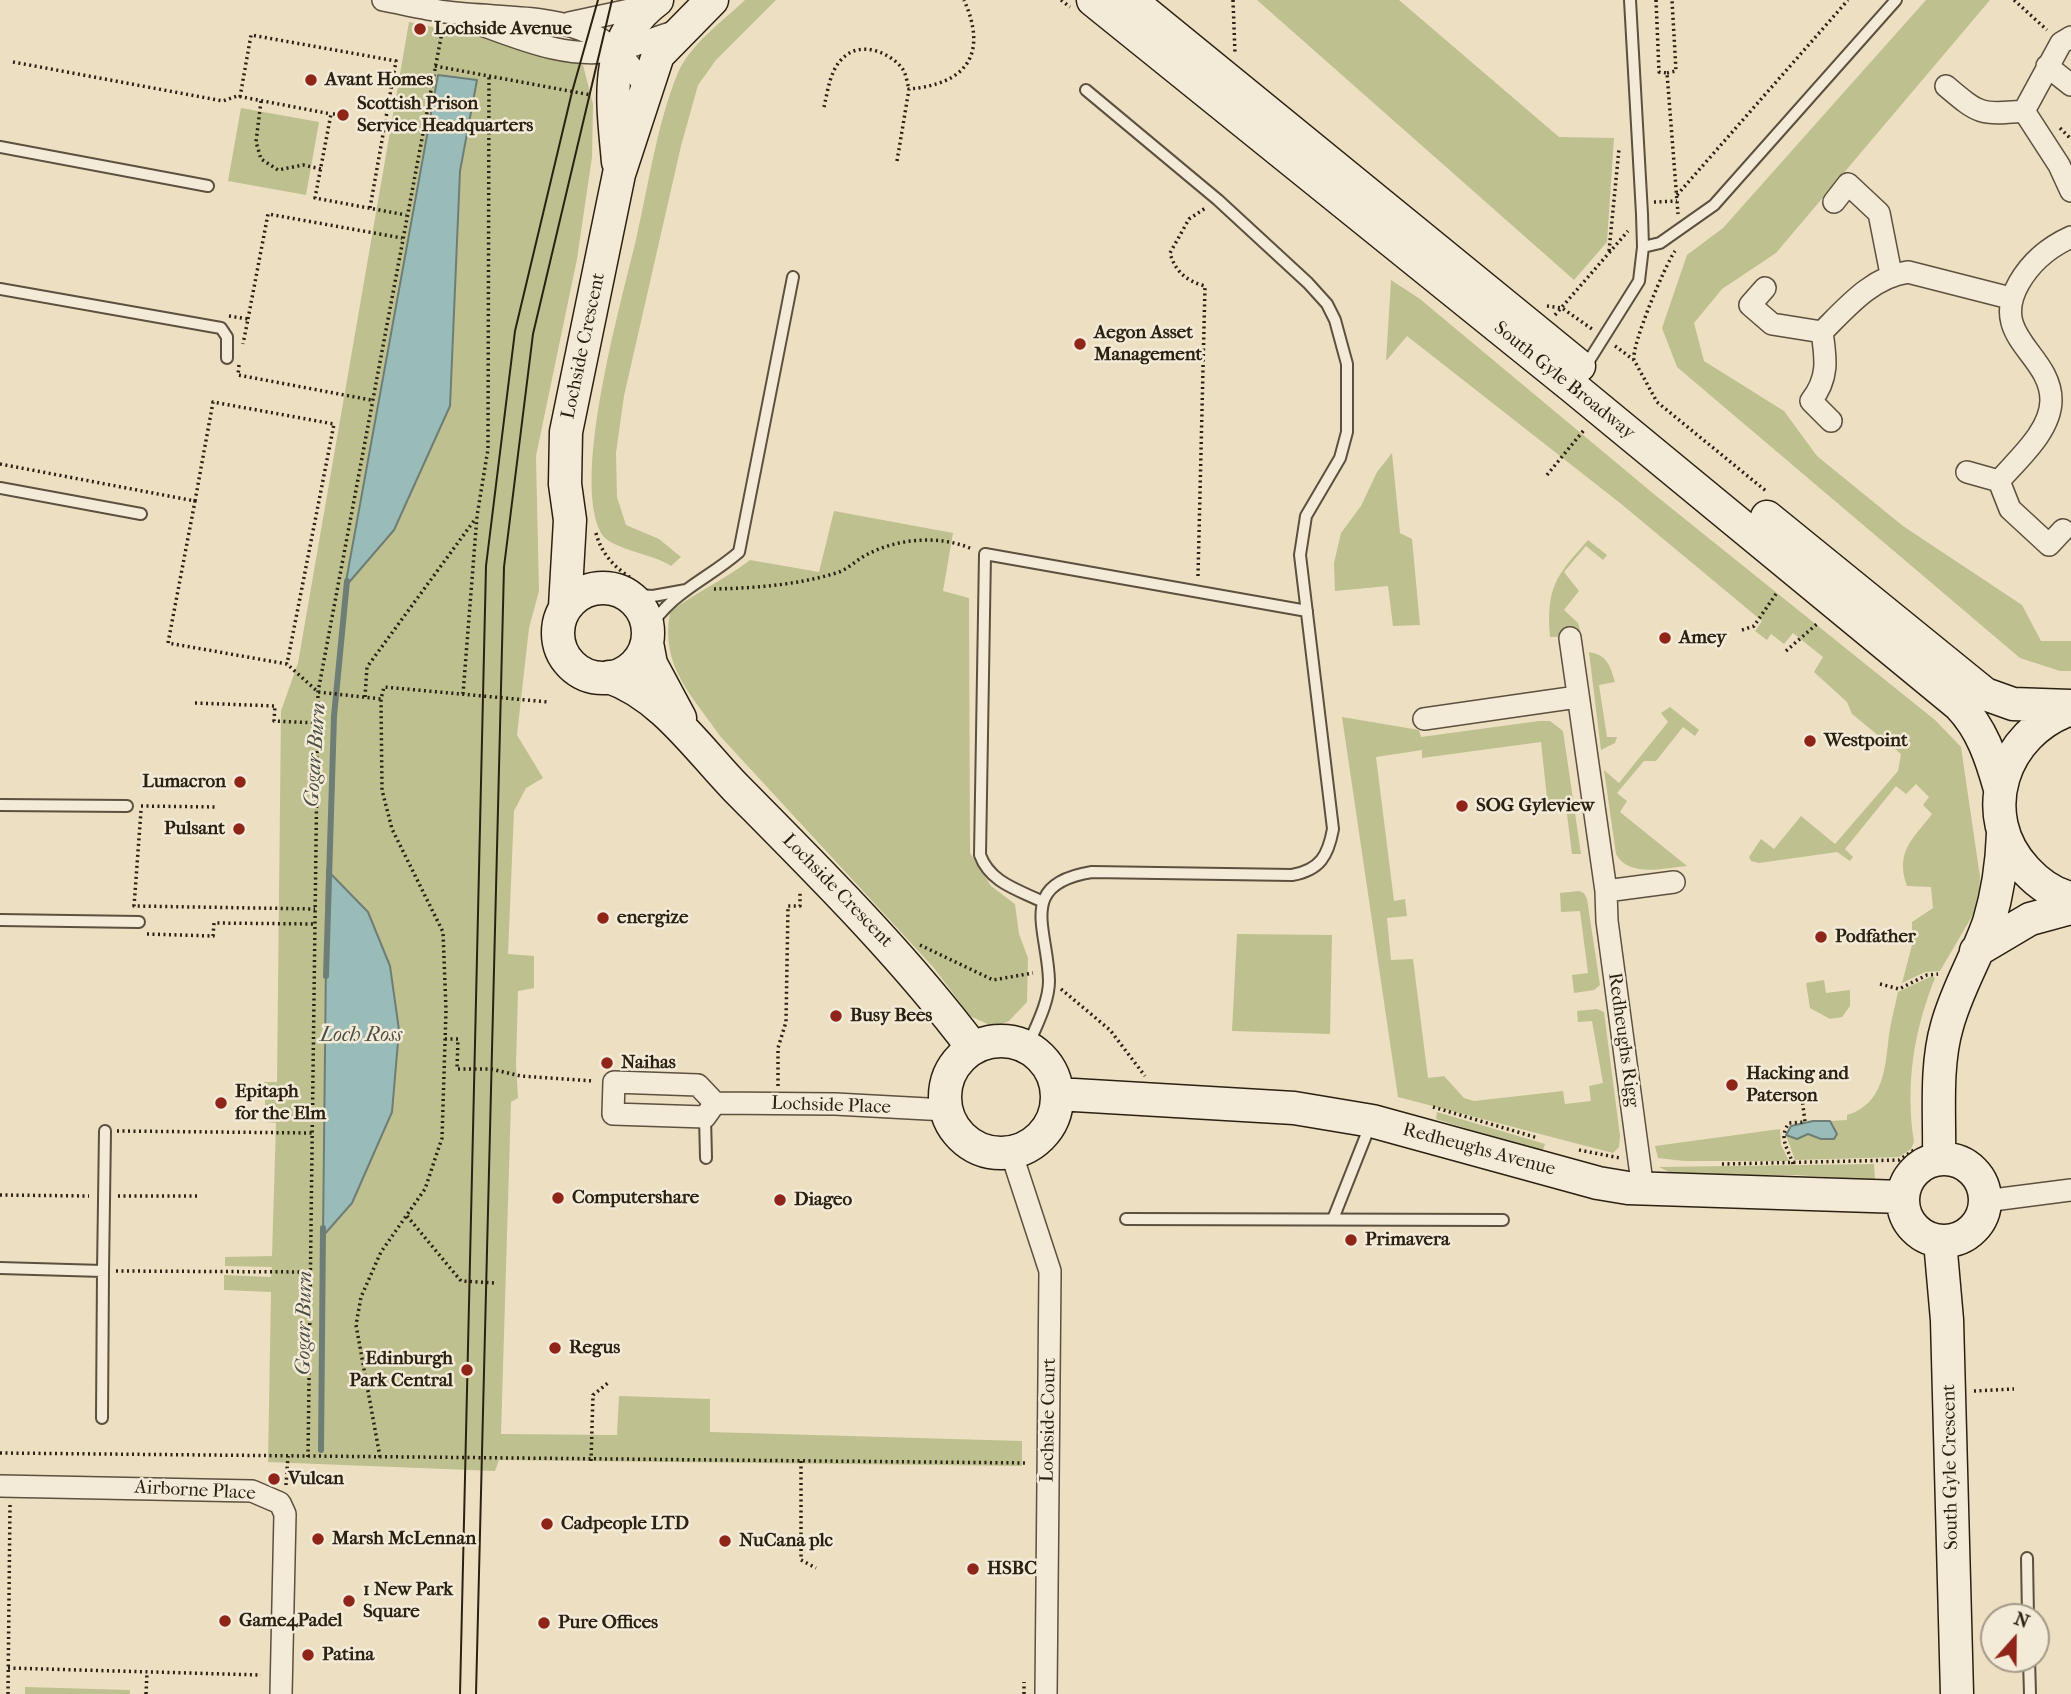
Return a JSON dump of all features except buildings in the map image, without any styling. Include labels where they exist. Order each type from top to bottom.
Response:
[{"type":"street","points":[[383,0],[446,12],[567,23],[603,38],[618,50],[631,63],[646,91]]},
{"type":"street","name":"Lochside Crescent","points":[[693,741],[651,664],[644,613],[624,588],[584,551],[582,521],[565,484],[566,432],[619,174],[657,55],[712,0]]},
{"type":"street","name":"South Gyle Broadway","points":[[1093,0],[1985,694],[2013,704],[2071,708]]},
{"type":"street","name":"South Gyle Broadway","points":[[1130,0],[1579,379],[1959,705],[1973,720],[1983,737],[2000,789],[2003,833],[2016,860],[2037,881],[2071,898]]},
{"type":"street","points":[[567,23],[652,3]]},
{"type":"street","name":"Lochside Crescent","points":[[619,174],[604,94],[618,50],[652,3]]},
{"type":"street","points":[[446,12],[531,43],[573,51],[618,50],[680,30]]},
{"type":"street","points":[[2024,111],[2047,66],[2066,40]]},
{"type":"street","points":[[573,51],[595,68],[604,94]]},
{"type":"street","points":[[2047,66],[2071,85]]},
{"type":"street","points":[[1946,86],[1974,109],[1988,114],[2024,111]]},
{"type":"street","points":[[2024,111],[2059,165],[2071,191]]},
{"type":"street","points":[[1834,202],[1849,184],[1879,213],[1891,274]]},
{"type":"street","points":[[1999,481],[2039,434],[2051,401],[2048,385],[2015,330],[2009,310],[2010,298],[2024,274],[2039,258],[2055,244],[2071,237]]},
{"type":"street","points":[[1822,332],[1861,294],[1891,274],[1923,274],[1964,288],[2010,298]]},
{"type":"street","points":[[1765,288],[1750,305],[1772,324],[1822,332]]},
{"type":"street","points":[[1822,332],[1827,370],[1822,387],[1811,401],[1831,421]]},
{"type":"street","points":[[1967,472],[1999,481]]},
{"type":"street","points":[[1999,481],[2010,509],[2049,545],[2063,530]]},
{"type":"street","name":"Lochside Crescent","points":[[582,521],[565,607],[558,627],[559,645],[566,659],[588,675],[609,677],[639,691],[693,741],[884,938],[932,993],[973,1048]]},
{"type":"street","points":[[565,607],[588,590],[624,588]]},
{"type":"street","points":[[609,677],[633,666],[647,637]]},
{"type":"street","name":"Redheughs Rigg","points":[[1570,638],[1606,891],[1607,921],[1641,1175]]},
{"type":"street","points":[[1424,719],[1577,697]]},
{"type":"street","name":"South Gyle Broadway","points":[[2000,789],[2009,760],[2027,734],[2052,716],[2071,708]]},
{"type":"street","points":[[1928,1151],[1966,1165],[1983,1187],[1985,1201],[1976,1226],[1966,1235],[1940,1241],[1928,1238],[1908,1222],[1902,1197],[1910,1175],[1928,1161],[1928,1151],[1946,1029],[1997,892],[2003,833]]},
{"type":"street","points":[[1606,891],[1674,882]]},
{"type":"street","points":[[1976,951],[2030,919],[2071,908]]},
{"type":"street","points":[[1000,1041],[1027,1048],[1048,1067],[1056,1094],[1056,1107],[1045,1132],[1035,1141],[1011,1152],[997,1153],[970,1144],[959,1135],[946,1110],[944,1096],[952,1068],[973,1048],[1000,1041]]},
{"type":"street","points":[[614,1083],[698,1085],[710,1110]]},
{"type":"street","name":"Lochside Place","points":[[614,1083],[613,1114],[710,1110],[778,1103],[946,1110]]},
{"type":"street","name":"Redheughs Avenue","points":[[1056,1094],[1294,1108],[1371,1121],[1598,1184],[1641,1175],[1902,1197]]},
{"type":"street","name":"Lochside Court","points":[[1011,1152],[1050,1271],[1046,1694]]},
{"type":"street","points":[[1985,1201],[2071,1190]]},
{"type":"street","name":"South Gyle Crescent","points":[[1940,1241],[1947,1320],[1956,1694]]},
{"type":"street","name":"Airborne Place","points":[[5,1486],[252,1491],[280,1503],[285,1514],[281,1685]]},
{"type":"lane","points":[[1579,379],[1639,281],[1643,247],[1642,214],[1630,0]]},
{"type":"lane","points":[[1643,247],[1660,243],[1714,205],[1896,0]]},
{"type":"lane","points":[[1027,1048],[1049,983],[1040,916],[1041,901],[1058,883],[1073,875],[1092,872],[1292,875],[1318,866],[1330,842],[1333,816],[1300,564],[1303,529],[1314,500],[1340,458],[1347,432],[1345,351],[1327,304],[1217,200],[1086,90]]},
{"type":"lane","points":[[0,147],[208,186]]},
{"type":"lane","points":[[647,637],[659,610],[685,590],[716,573],[739,552],[793,277]]},
{"type":"lane","points":[[0,289],[221,328],[227,337],[227,358]]},
{"type":"lane","points":[[0,488],[141,514]]},
{"type":"lane","points":[[1041,901],[1000,882],[985,869],[980,855],[985,554],[1307,611]]},
{"type":"lane","points":[[624,588],[653,596],[685,590]]},
{"type":"lane","points":[[0,805],[127,806]]},
{"type":"lane","points":[[0,920],[138,928]]},
{"type":"lane","points":[[706,1158],[710,1110]]},
{"type":"lane","points":[[1333,1219],[1371,1121]]},
{"type":"lane","points":[[102,1418],[105,1130]]},
{"type":"lane","points":[[1126,1219],[1503,1220]]},
{"type":"lane","points":[[0,1268],[103,1271]]},
{"type":"lane","points":[[2026,1558],[2028,1603]]},
{"type":"lane","points":[[2029,1673],[2030,1694]]},
{"type":"path","points":[[909,89],[936,87],[954,78],[969,60],[975,40],[973,23],[964,0]]},
{"type":"path","points":[[1226,47],[1235,55],[1233,0]]},
{"type":"path","points":[[1656,0],[1659,72],[1667,73],[1676,71],[1672,0]]},
{"type":"path","points":[[1677,195],[1848,0]]},
{"type":"path","points":[[2014,0],[2066,40]]},
{"type":"path","points":[[308,1457],[318,692],[446,12]]},
{"type":"path","points":[[240,97],[251,35],[396,61],[370,208]]},
{"type":"path","points":[[824,107],[830,78],[843,58],[854,51],[869,49],[887,55],[903,69],[909,89],[897,161]]},
{"type":"path","points":[[13,62],[223,101],[240,97],[333,114],[315,198],[407,215]]},
{"type":"path","points":[[435,66],[604,94]]},
{"type":"path","points":[[1667,73],[1679,230],[1684,244],[1666,265],[1632,351],[1634,359],[1657,402],[1774,498]]},
{"type":"path","points":[[463,694],[477,516],[488,449],[489,77]]},
{"type":"path","points":[[261,101],[256,142],[261,159],[278,170],[303,165],[321,169]]},
{"type":"path","points":[[1609,252],[1619,149]]},
{"type":"path","points":[[1198,593],[1205,286],[1182,275],[1174,266],[1170,253],[1189,219],[1217,200]]},
{"type":"path","points":[[1562,308],[1652,203],[1677,201]]},
{"type":"path","points":[[248,319],[268,214],[402,238]]},
{"type":"path","points":[[1537,298],[1548,307],[1562,308],[1634,359]]},
{"type":"path","points":[[350,396],[372,400]]},
{"type":"path","points":[[195,501],[214,402],[334,424],[287,664]]},
{"type":"path","points":[[1574,422],[1594,438]]},
{"type":"path","points":[[1547,475],[1584,430]]},
{"type":"path","points":[[365,697],[367,667],[477,516]]},
{"type":"path","points":[[582,521],[617,569],[624,588]]},
{"type":"path","points":[[685,590],[743,589],[801,582],[840,572],[868,554],[906,541],[957,542],[985,554]]},
{"type":"path","points":[[1768,583],[1788,599]]},
{"type":"path","points":[[1742,630],[1754,626],[1778,591]]},
{"type":"path","points":[[1808,615],[1828,632]]},
{"type":"path","points":[[1786,651],[1818,623]]},
{"type":"path","points":[[168,643],[287,664],[318,692],[381,699]]},
{"type":"path","points":[[380,1458],[356,1325],[361,1297],[381,1252],[425,1189],[442,1138],[445,1040],[443,932],[392,830],[382,790],[381,699],[384,687],[548,702]]},
{"type":"path","points":[[195,704],[275,706],[274,721],[316,723]]},
{"type":"path","points":[[127,806],[217,807]]},
{"type":"path","points":[[141,806],[134,906],[315,909]]},
{"type":"path","points":[[778,1103],[778,1048],[786,1021],[788,906],[800,906],[800,885]]},
{"type":"path","points":[[138,928],[214,936],[214,923],[314,924]]},
{"type":"path","points":[[884,938],[926,946],[993,980],[1033,973],[1064,990],[1110,1030],[1136,1061],[1151,1085]]},
{"type":"path","points":[[1880,984],[1899,989],[1927,975],[1940,975]]},
{"type":"path","points":[[445,1040],[458,1039],[457,1069],[491,1069],[521,1076],[614,1083]]},
{"type":"path","points":[[1793,1164],[1784,1144],[1783,1130],[1788,1123],[1805,1122],[1802,1098]]},
{"type":"path","points":[[1433,1107],[1546,1141]]},
{"type":"path","points":[[105,1130],[312,1133]]},
{"type":"path","points":[[1571,1148],[1641,1175]]},
{"type":"path","points":[[1710,1164],[1899,1160],[1928,1151]]},
{"type":"path","points":[[407,1216],[461,1281],[496,1283]]},
{"type":"path","points":[[103,1271],[310,1272]]},
{"type":"path","points":[[591,1461],[593,1395],[608,1383]]},
{"type":"path","points":[[1949,1392],[2014,1389]]},
{"type":"path","points":[[0,1453],[591,1461],[1048,1463]]},
{"type":"path","points":[[801,1461],[801,1560],[816,1568]]},
{"type":"path","points":[[5,1486],[8,1694]]},
{"type":"path","points":[[8,1668],[147,1672],[281,1685]]},
{"type":"path","points":[[146,1694],[147,1672]]},
{"type":"green space","points":[[745,0],[776,0],[716,60],[698,85],[681,146],[624,396],[616,453],[617,497],[626,525],[659,539],[681,557],[671,566],[613,543],[601,533],[593,506],[595,431],[611,343],[670,94],[682,64],[707,34]]},
{"type":"green space","points":[[1257,0],[1399,0],[1559,137],[1614,138],[1607,242],[1574,280]]},
{"type":"green space","points":[[1926,0],[1990,0],[1776,253],[1722,289],[1694,323],[1704,361],[1784,411],[1817,456],[1903,526],[2022,605],[2041,641],[2071,641],[2071,671],[2060,671],[2020,658],[1677,367],[1662,328],[1687,255],[1723,228]]},
{"type":"green space","points":[[409,22],[537,49],[583,65],[593,104],[592,157],[577,259],[536,456],[539,591],[529,628],[517,735],[543,778],[526,788],[514,811],[508,954],[534,956],[534,988],[518,991],[518,1098],[511,1102],[501,1434],[617,1435],[619,1396],[710,1399],[710,1432],[1022,1441],[1022,1466],[499,1460],[495,1471],[268,1462],[271,1292],[224,1290],[224,1275],[271,1277],[272,1267],[225,1266],[225,1257],[272,1256],[276,1123],[266,1122],[264,1082],[277,1082],[281,711],[298,663]]},
{"type":"green space","points":[[241,108],[319,122],[306,195],[228,181]]},
{"type":"green space","points":[[1391,280],[1420,299],[1655,495],[1935,720],[1961,747],[1980,877],[1978,906],[1940,971],[1925,972],[1902,983],[1912,945],[1912,922],[1933,908],[1931,887],[1907,886],[1904,874],[1904,855],[1912,839],[1932,814],[1923,805],[1929,797],[1916,784],[1906,794],[1896,786],[1845,849],[1853,857],[1850,861],[1837,852],[1759,863],[1751,861],[1749,857],[1761,839],[1774,849],[1801,816],[1835,844],[1898,771],[1901,754],[1852,714],[1847,702],[1814,672],[1823,657],[1793,633],[1784,644],[1771,634],[1767,640],[1755,631],[1762,621],[1620,503],[1407,336],[1386,361]]},
{"type":"green space","points":[[1392,453],[1400,533],[1412,539],[1420,625],[1393,626],[1388,586],[1335,591],[1334,563],[1341,533],[1361,506],[1377,472]]},
{"type":"green space","points":[[834,511],[953,533],[943,591],[969,598],[970,853],[991,886],[1015,904],[1019,934],[1028,958],[1027,1002],[1009,1021],[994,1027],[970,1016],[934,968],[720,736],[689,693],[674,664],[668,631],[670,612],[750,560],[819,572]]},
{"type":"green space","points":[[1588,540],[1607,555],[1603,560],[1586,546],[1564,572],[1579,591],[1564,610],[1578,623],[1582,636],[1550,637],[1550,606],[1556,583],[1568,563]]},
{"type":"green space","points":[[1589,652],[1607,662],[1615,682],[1599,685],[1607,737],[1617,737],[1615,743],[1601,750]]},
{"type":"green space","points":[[1670,707],[1699,730],[1695,736],[1683,727],[1656,761],[1644,761],[1617,793],[1627,801],[1620,812],[1687,866],[1638,869],[1629,866],[1616,854],[1604,770],[1619,783],[1668,722],[1661,713]]},
{"type":"green space","points":[[1342,717],[1419,730],[1421,737],[1539,721],[1550,721],[1563,731],[1581,854],[1572,854],[1566,806],[1548,808],[1541,742],[1422,758],[1422,750],[1376,757],[1394,901],[1405,899],[1407,916],[1387,918],[1391,960],[1413,959],[1428,1078],[1444,1076],[1464,1098],[1474,1101],[1563,1091],[1565,1104],[1591,1101],[1589,1086],[1603,1083],[1592,1021],[1578,1022],[1577,1011],[1597,1009],[1604,1012],[1620,1136],[1619,1147],[1613,1153],[1398,1097]]},
{"type":"green space","points":[[1560,893],[1584,893],[1587,899],[1600,985],[1594,990],[1574,993],[1572,975],[1588,973],[1580,911],[1561,912]]},
{"type":"green space","points":[[1237,934],[1332,935],[1330,1034],[1232,1031]]},
{"type":"green space","points":[[1932,976],[1935,978],[1913,1058],[1911,1121],[1914,1142],[1911,1149],[1899,1157],[1795,1160],[1786,1135],[1797,1139],[1808,1134],[1821,1139],[1833,1126],[1830,1121],[1847,1120],[1847,1115],[1859,1110],[1875,1094],[1884,1072],[1898,992]]},
{"type":"green space","points":[[1824,980],[1826,993],[1850,990],[1850,1006],[1842,1017],[1830,1019],[1810,1008],[1806,983]]},
{"type":"green space","points":[[1437,1112],[1545,1144],[1542,1152],[1436,1119]]},
{"type":"green space","points":[[1780,1129],[1781,1145],[1789,1161],[1684,1161],[1658,1158],[1655,1146]]},
{"type":"green space","points":[[1874,1164],[1875,1180],[1794,1175],[1675,1175],[1659,1167]]},
{"type":"green space","points":[[25,1687],[130,1690],[130,1694],[25,1694]]},
{"type":"water","points":[[438,75],[477,80],[460,171],[450,406],[394,530],[345,587]]},
{"type":"water","name":"Loch Ross","points":[[327,870],[368,912],[390,966],[399,1030],[392,1112],[352,1203],[323,1236]]},
{"type":"water","points":[[1813,1121],[1830,1121],[1837,1134],[1834,1139],[1821,1139],[1808,1134],[1797,1139],[1786,1135],[1791,1126]]},
{"type":"waterway","name":"Gogar Burn","points":[[326,976],[334,716],[347,581]]},
{"type":"waterway","name":"Gogar Burn","points":[[321,1450],[323,1228]]},
{"type":"tram line","points":[[460,1694],[486,566],[515,331],[572,92],[598,0]]},
{"type":"tram line","points":[[476,1694],[504,567],[533,334],[612,0]]},
{"type":"place","name":"Lochside Avenue","points":[[420,29]]},
{"type":"place","name":"Avant Homes","points":[[311,80]]},
{"type":"place","name":"Scottish Prison Service Headquarters","points":[[343,115]]},
{"type":"place","name":"Aegon Asset Management","points":[[1080,344]]},
{"type":"place","name":"Amey","points":[[1665,638]]},
{"type":"place","name":"Westpoint","points":[[1810,741]]},
{"type":"place","name":"Lumacron","points":[[240,782]]},
{"type":"place","name":"SOG Gyleview","points":[[1462,806]]},
{"type":"place","name":"Pulsant","points":[[239,829]]},
{"type":"place","name":"energize","points":[[603,918]]},
{"type":"place","name":"Podfather","points":[[1821,937]]},
{"type":"place","name":"Busy Bees","points":[[836,1016]]},
{"type":"place","name":"Naihas","points":[[607,1063]]},
{"type":"place","name":"Hacking and Paterson","points":[[1732,1085]]},
{"type":"place","name":"Epitaph for the Elm","points":[[221,1103]]},
{"type":"place","name":"Computershare","points":[[558,1198]]},
{"type":"place","name":"Diageo","points":[[780,1200]]},
{"type":"place","name":"Primavera","points":[[1351,1240]]},
{"type":"place","name":"Regus","points":[[555,1348]]},
{"type":"place","name":"Edinburgh Park Central","points":[[467,1370]]},
{"type":"place","name":"Vulcan","points":[[274,1479]]},
{"type":"place","name":"Cadpeople LTD","points":[[547,1524]]},
{"type":"place","name":"Marsh McLennan","points":[[318,1539]]},
{"type":"place","name":"NuCana plc","points":[[725,1541]]},
{"type":"place","name":"HSBC","points":[[973,1569]]},
{"type":"place","name":"1 New Park Square","points":[[349,1601]]},
{"type":"place","name":"Game4Padel","points":[[225,1621]]},
{"type":"place","name":"Pure Offices","points":[[544,1623]]},
{"type":"place","name":"Patina","points":[[308,1655]]}]
